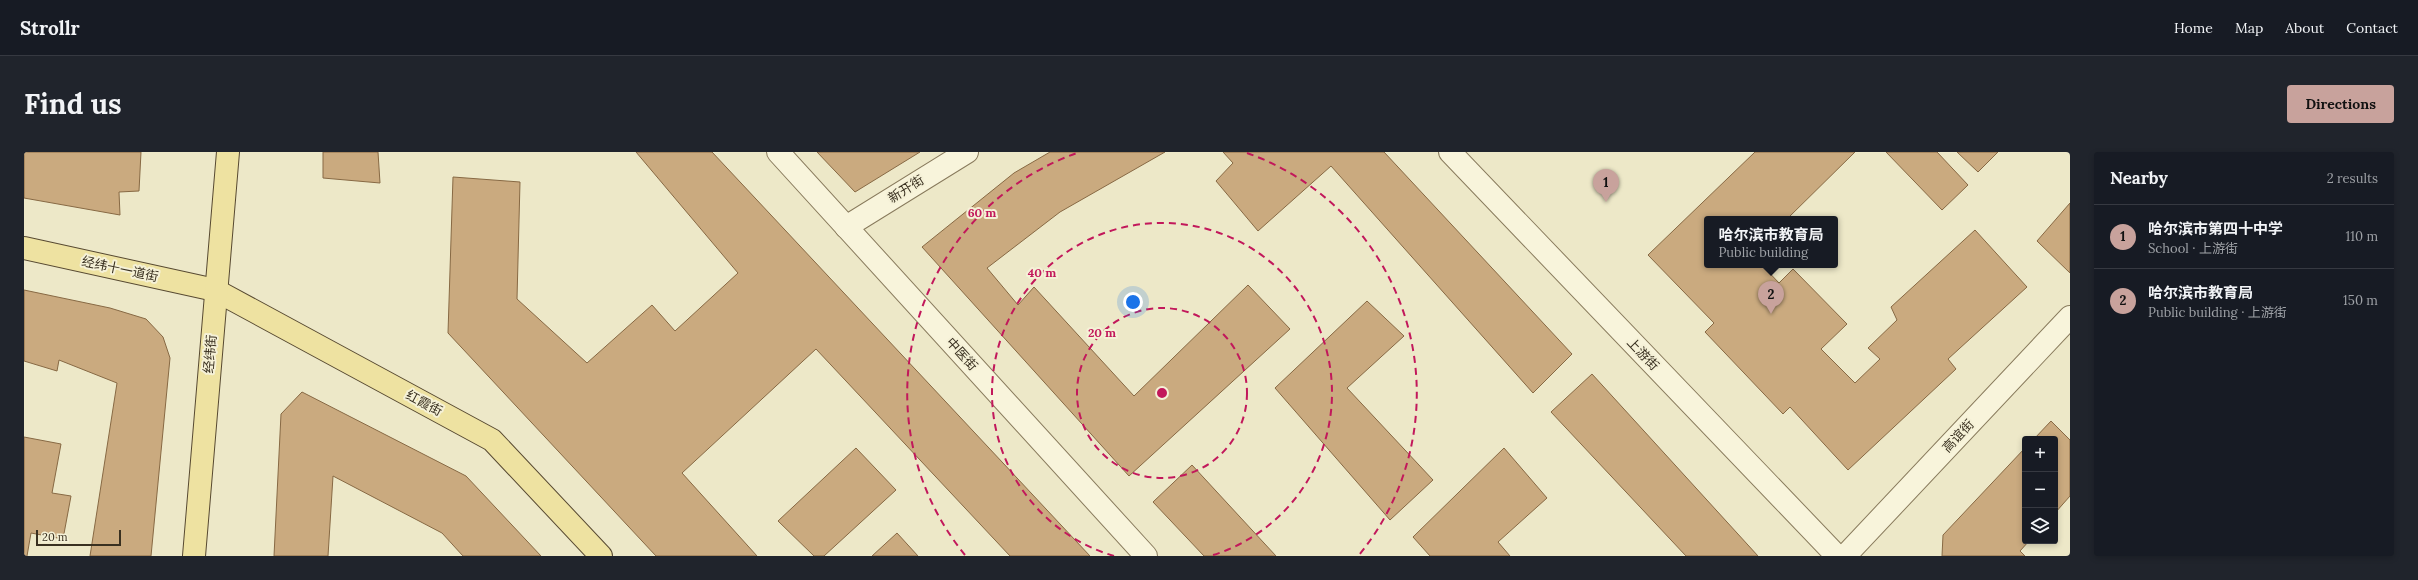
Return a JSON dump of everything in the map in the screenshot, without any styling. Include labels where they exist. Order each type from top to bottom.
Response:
[{"type":"main road","name":"经纬街","points":[[194,556],[228,152]]},
{"type":"main road","name":"经纬十一道街","points":[[24,248],[216,290]]},
{"type":"main road","name":"红霞街","points":[[216,290],[492,440],[601,556]]},
{"type":"street","name":"中医街","points":[[778,152],[1146,556]]},
{"type":"street","name":"新开街","points":[[846,227],[967,152]]},
{"type":"street","name":"上游街","points":[[1450,152],[1837,556]]},
{"type":"street","name":"高谊街","points":[[1845,556],[2070,317]]},
{"type":"building","points":[[24,152],[141,152],[139,191],[119,192],[120,215],[24,198]]},
{"type":"building","points":[[323,152],[378,152],[380,183],[323,178]]},
{"type":"building","points":[[636,152],[712,152],[1090,556],[1010,556],[816,349],[682,473],[757,556],[656,556],[448,333],[453,177],[520,182],[517,299],[587,363],[652,305],[675,331],[738,273]]},
{"type":"building","points":[[817,152],[920,152],[855,192]]},
{"type":"building","points":[[1050,152],[1165,152],[1060,212],[987,268],[1018,305],[1034,287],[1134,396],[1248,285],[1290,329],[1129,476],[922,247],[1014,173]]},
{"type":"building","points":[[1223,152],[1384,152],[1572,354],[1533,393],[1331,166],[1258,231],[1216,181],[1233,163]]},
{"type":"building","points":[[1755,152],[1855,152],[1790,216],[1704,216],[1704,268],[1765,268],[1779,283],[1793,269],[1847,324],[1821,349],[1855,383],[1880,359],[1868,348],[1897,320],[1891,307],[1975,230],[2027,287],[1948,359],[1956,369],[1848,470],[1790,407],[1783,414],[1705,332],[1714,323],[1648,255]]},
{"type":"building","points":[[1886,152],[1937,152],[1968,185],[1942,210]]},
{"type":"building","points":[[1957,152],[1998,152],[1978,172]]},
{"type":"building","points":[[2070,203],[2070,273],[2037,241]]},
{"type":"building","points":[[24,290],[110,308],[146,319],[163,337],[170,358],[151,556],[90,556],[117,383],[59,360],[57,371],[24,361]]},
{"type":"building","points":[[1367,301],[1404,336],[1347,388],[1433,480],[1390,520],[1275,388]]},
{"type":"building","points":[[1592,374],[1758,556],[1686,556],[1551,412]]},
{"type":"building","points":[[302,392],[466,476],[541,556],[463,556],[442,533],[333,476],[328,556],[274,556],[281,414]]},
{"type":"building","points":[[2051,421],[2070,440],[2070,496],[2058,510],[2058,436],[2037,436]]},
{"type":"building","points":[[24,437],[61,444],[52,493],[71,496],[63,539],[31,533],[27,556],[24,556]]},
{"type":"building","points":[[856,448],[896,490],[824,556],[814,556],[778,521]]},
{"type":"building","points":[[1504,448],[1547,498],[1498,542],[1510,556],[1430,556],[1413,537]]},
{"type":"building","points":[[2022,451],[2022,544],[2026,544],[2020,551],[2025,556],[1942,556],[1943,535]]},
{"type":"building","points":[[1192,465],[1276,556],[1204,556],[1153,502]]},
{"type":"building","points":[[897,533],[918,556],[872,556]]},
{"type":"place","name":"哈尔滨市第四十中学","points":[[1606,202]]},
{"type":"place","name":"哈尔滨市教育局","points":[[1771,314]]}]
